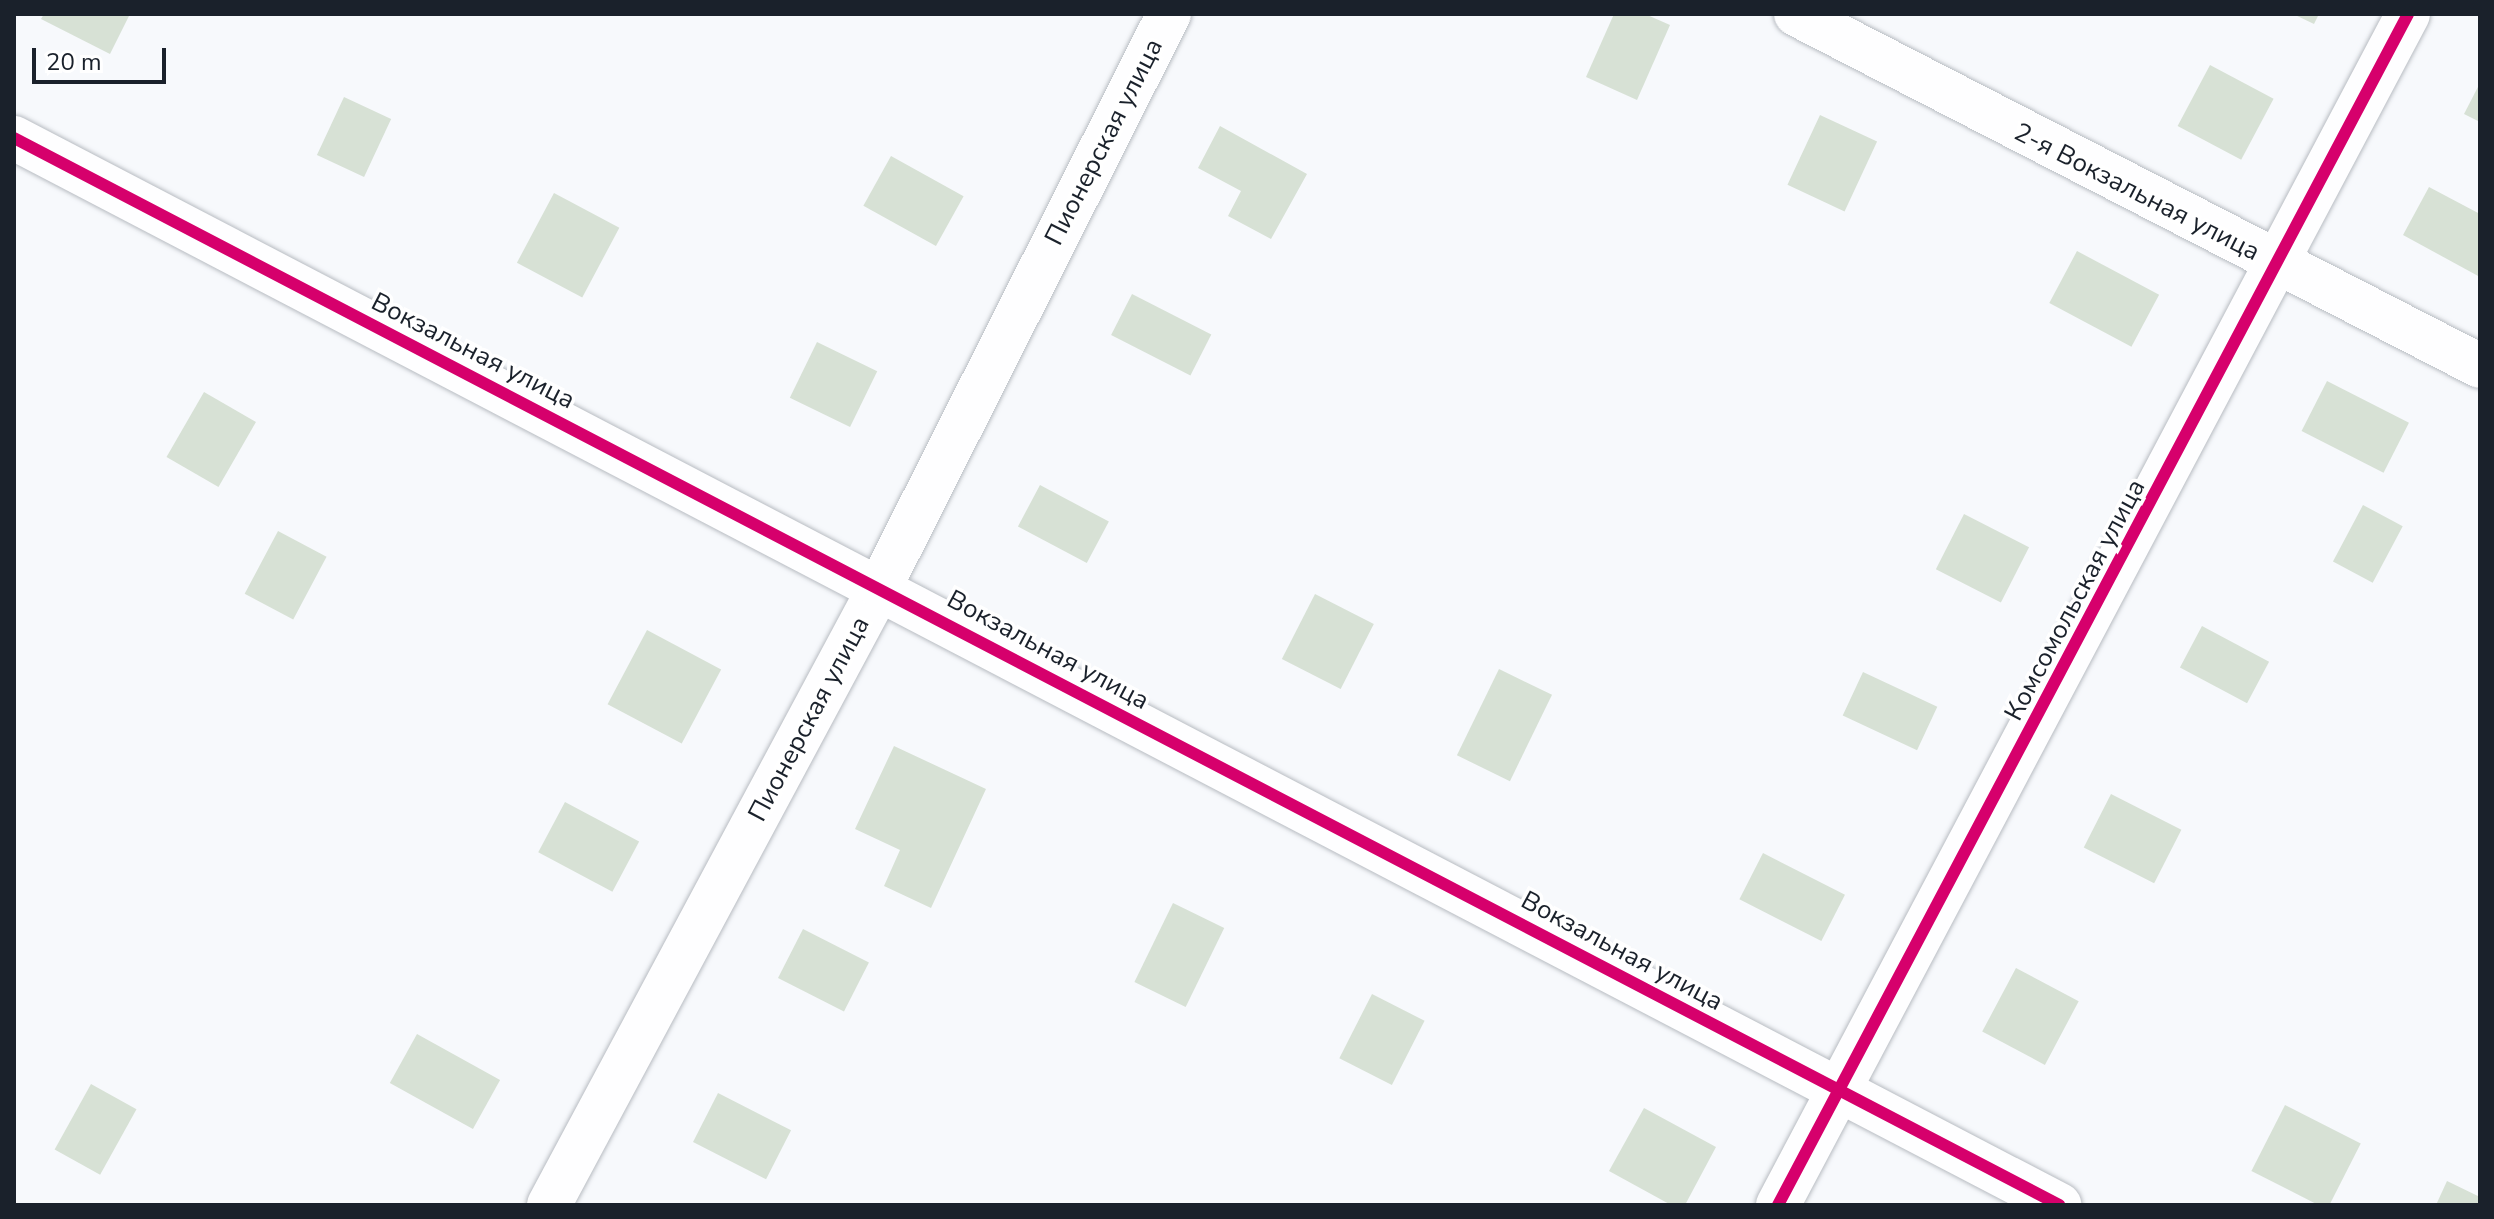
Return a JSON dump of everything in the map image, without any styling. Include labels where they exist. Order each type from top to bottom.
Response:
[{"type":"street","name":"Пионерская улица","points":[[549,1205],[880,587],[1169,14]]},
{"type":"street","name":"2-я Вокзальная улица","points":[[1796,14],[2480,366]]},
{"type":"street","name":"Комсомольская улица","points":[[1778,1205],[2279,265],[2408,14]]},
{"type":"street","name":"Вокзальная улица","points":[[14,138],[880,587],[2059,1205]]},
{"type":"building","points":[[44,14],[130,14],[110,54],[41,19]]},
{"type":"building","points":[[1614,14],[1645,14],[1670,25],[1637,100],[1586,77]]},
{"type":"building","points":[[2293,14],[2319,14],[2314,24]]},
{"type":"building","points":[[2210,65],[2274,99],[2241,160],[2178,126]]},
{"type":"building","points":[[2480,83],[2480,122],[2464,114]]},
{"type":"building","points":[[344,97],[391,119],[364,177],[317,155]]},
{"type":"building","points":[[1820,115],[1877,142],[1845,211],[1787,185]]},
{"type":"building","points":[[1220,126],[1307,174],[1271,239],[1228,216],[1241,191],[1198,168]]},
{"type":"building","points":[[891,156],[964,196],[936,246],[863,206]]},
{"type":"building","points":[[2429,187],[2480,214],[2480,277],[2403,235]]},
{"type":"building","points":[[554,193],[619,228],[582,297],[517,263]]},
{"type":"building","points":[[2077,251],[2159,295],[2131,347],[2049,303]]},
{"type":"building","points":[[1132,294],[1211,334],[1190,375],[1111,335]]},
{"type":"building","points":[[817,342],[877,371],[850,427],[790,398]]},
{"type":"building","points":[[2327,381],[2409,423],[2384,473],[2302,431]]},
{"type":"building","points":[[204,392],[256,422],[218,487],[166,457]]},
{"type":"building","points":[[1040,485],[1109,522],[1087,563],[1018,526]]},
{"type":"building","points":[[2363,505],[2403,526],[2373,583],[2333,562]]},
{"type":"building","points":[[1964,514],[2029,547],[2001,602],[1936,569]]},
{"type":"building","points":[[278,531],[327,557],[293,620],[245,594]]},
{"type":"building","points":[[1315,594],[1374,624],[1341,689],[1282,659]]},
{"type":"building","points":[[2202,626],[2269,662],[2247,703],[2180,667]]},
{"type":"building","points":[[647,630],[721,669],[682,744],[608,704]]},
{"type":"building","points":[[1499,669],[1552,695],[1510,781],[1457,755]]},
{"type":"building","points":[[1863,672],[1937,707],[1917,750],[1843,716]]},
{"type":"building","points":[[894,746],[986,789],[931,908],[884,886],[900,850],[855,829]]},
{"type":"building","points":[[2111,794],[2181,830],[2154,883],[2084,847]]},
{"type":"building","points":[[565,802],[639,841],[612,892],[538,852]]},
{"type":"building","points":[[1763,853],[1845,895],[1821,941],[1739,899]]},
{"type":"building","points":[[1173,903],[1224,928],[1186,1007],[1134,982]]},
{"type":"building","points":[[803,929],[869,963],[844,1012],[778,978]]},
{"type":"building","points":[[2016,968],[2079,1001],[2045,1065],[1982,1032]]},
{"type":"building","points":[[1372,994],[1425,1021],[1392,1085],[1339,1058]]},
{"type":"building","points":[[417,1034],[500,1080],[473,1129],[390,1083]]},
{"type":"building","points":[[91,1084],[136,1109],[100,1175],[55,1150]]},
{"type":"building","points":[[718,1093],[791,1130],[766,1179],[693,1142]]},
{"type":"building","points":[[2285,1105],[2361,1144],[2329,1205],[2318,1205],[2251,1171]]},
{"type":"building","points":[[1644,1108],[1716,1147],[1685,1205],[1671,1205],[1609,1171]]},
{"type":"building","points":[[2447,1181],[2480,1197],[2480,1205],[2436,1205]]},
{"type":"cycle path","points":[[1778,1205],[2408,14]]},
{"type":"cycle path","points":[[14,138],[2059,1205]]}]
